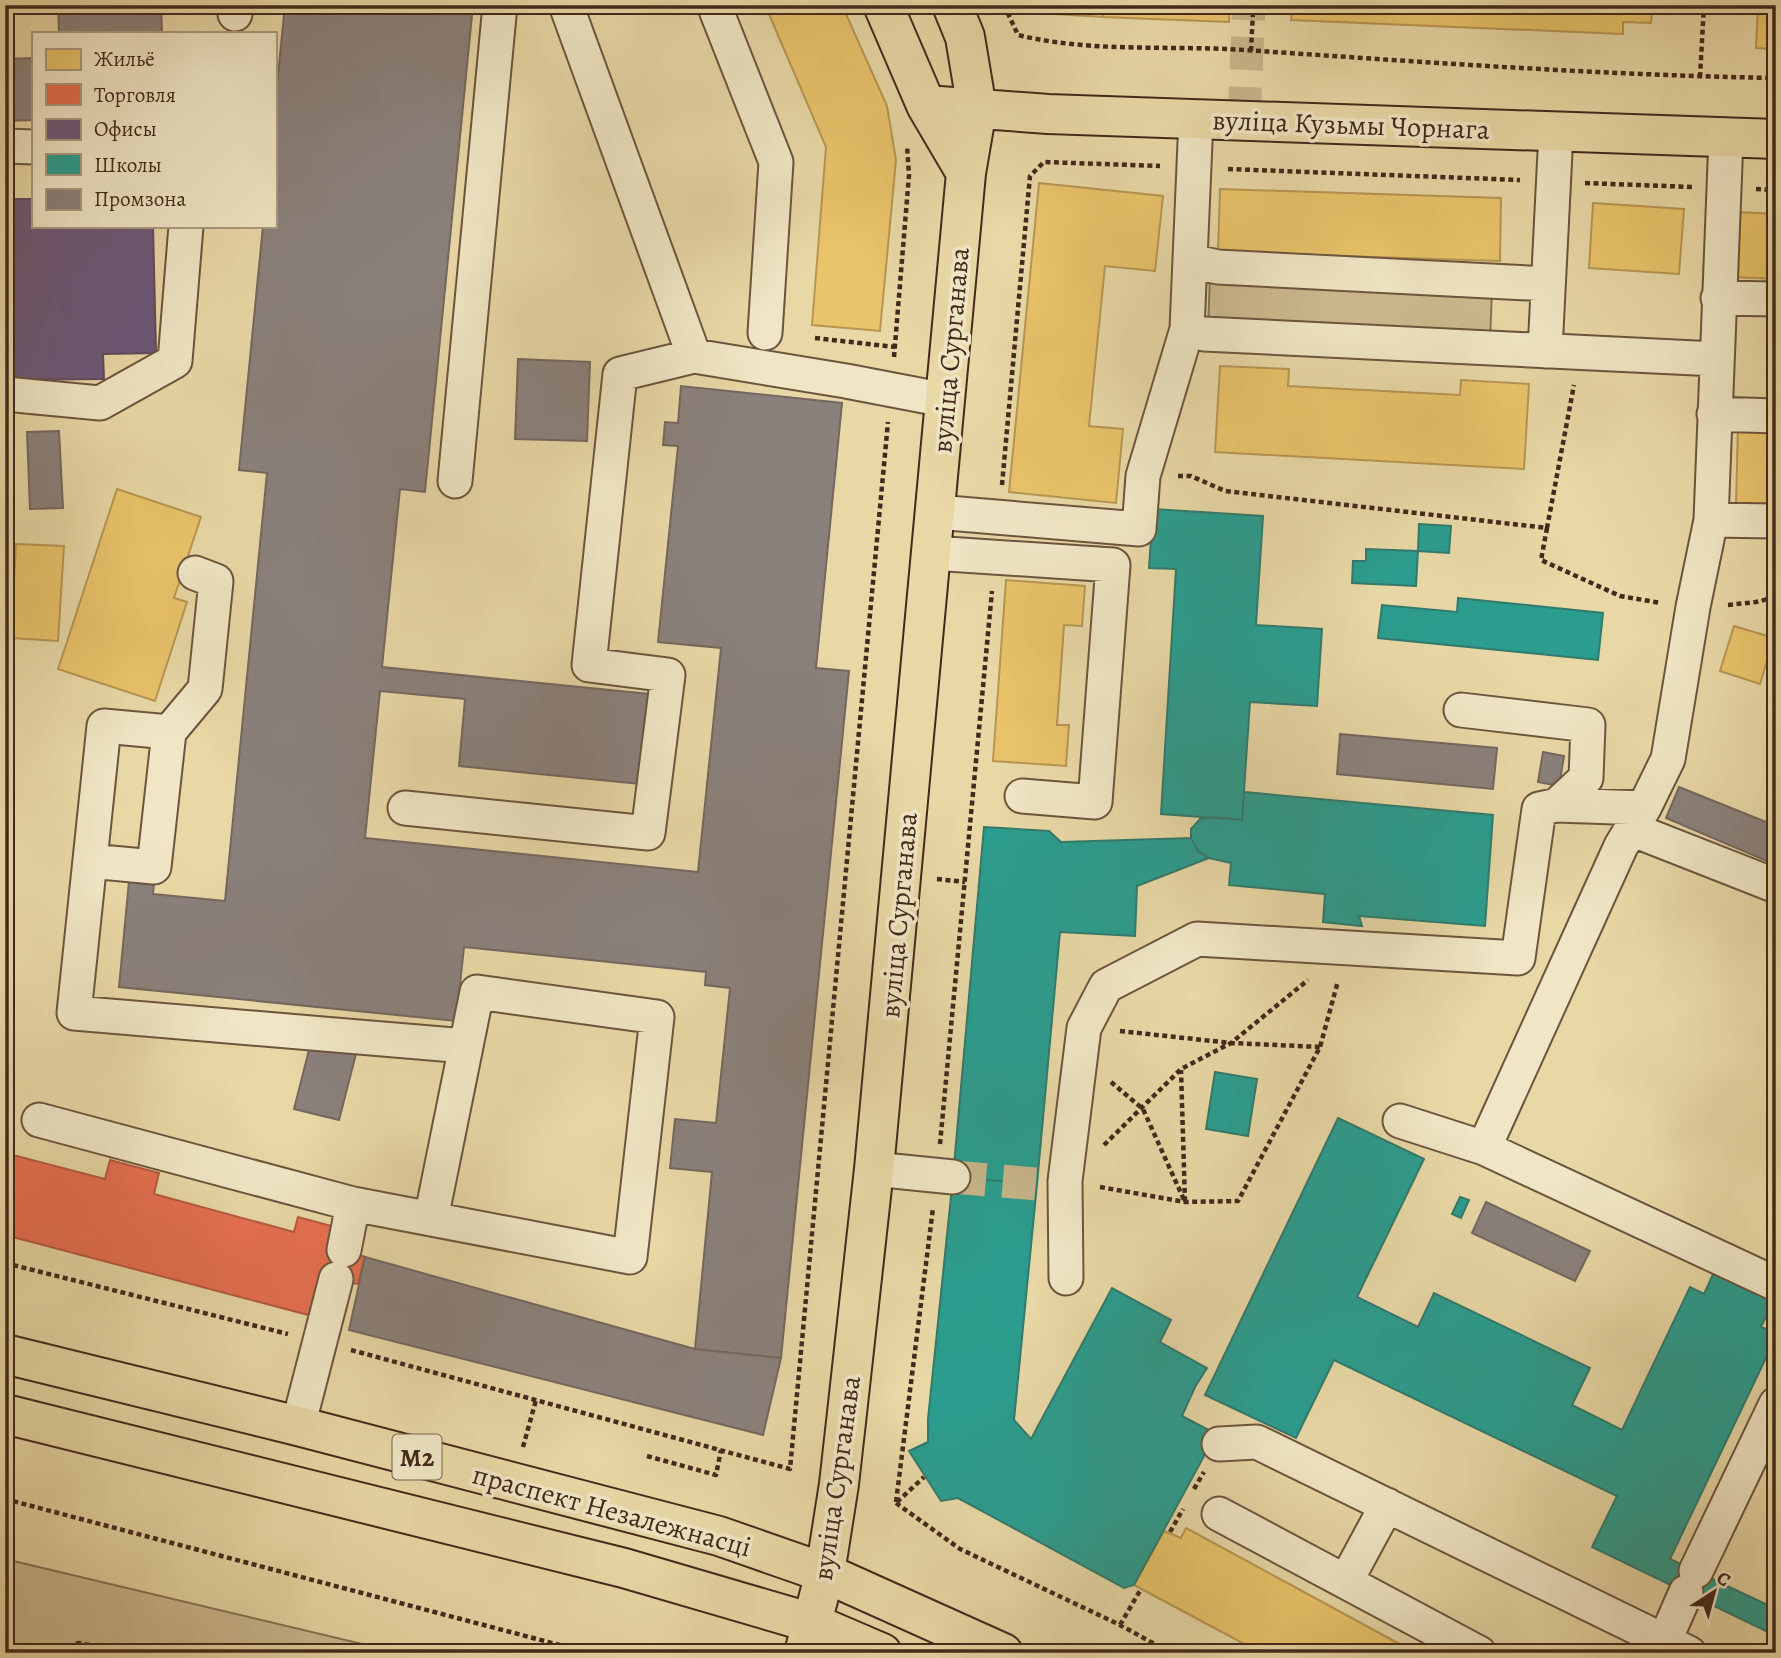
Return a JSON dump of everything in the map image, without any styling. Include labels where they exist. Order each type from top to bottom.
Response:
[{"type":"main road","points":[[883,5],[916,120],[966,173]]},
{"type":"main road","name":"вуліца Сурганава","points":[[808,1638],[825,1573],[839,1483],[874,1169],[966,173],[977,109],[965,37],[952,5]]},
{"type":"main road","name":"вуліца Кузьмы Чорнага","points":[[916,120],[977,109],[1776,139]]},
{"type":"main road","name":"праспект Незалежнасці","points":[[5,1354],[298,1426],[719,1536],[825,1573],[1003,1653]]},
{"type":"main road","name":"праспект Незалежнасці","points":[[5,1414],[624,1569],[808,1638],[882,1653]]},
{"type":"lane","points":[[455,481],[500,5]]},
{"type":"lane","points":[[566,5],[694,356]]},
{"type":"lane","points":[[714,5],[776,162],[765,332]]},
{"type":"lane","points":[[936,512],[1139,529],[1143,476],[1187,328],[1196,119]]},
{"type":"lane","points":[[1545,351],[1556,132]]},
{"type":"lane","points":[[1483,1148],[1621,846],[1668,759],[1693,607],[1712,520],[1718,298],[1726,138]]},
{"type":"lane","points":[[5,146],[32,146]]},
{"type":"lane","points":[[5,394],[100,403],[175,361],[186,228]]},
{"type":"lane","points":[[1190,261],[1218,267],[1548,285]]},
{"type":"lane","points":[[1718,298],[1776,299]]},
{"type":"lane","points":[[1204,334],[1716,359]]},
{"type":"lane","points":[[405,808],[648,833],[668,675],[589,665],[620,374],[694,356],[945,400]]},
{"type":"lane","points":[[1714,414],[1776,416]]},
{"type":"lane","points":[[1712,520],[1776,522]]},
{"type":"lane","points":[[932,553],[1114,565],[1095,802],[1022,796]]},
{"type":"lane","points":[[90,861],[154,867],[169,732],[205,689],[216,581],[195,573]]},
{"type":"lane","points":[[1461,710],[1588,725],[1586,778],[1557,805]]},
{"type":"lane","points":[[169,732],[104,726],[74,1013],[466,1046]]},
{"type":"lane","points":[[1066,1278],[1051,1182],[1083,1042],[1106,986],[1197,939],[1518,958],[1539,810],[1557,805],[1637,819],[1776,886]]},
{"type":"lane","points":[[39,1120],[352,1204],[630,1257],[657,1017],[477,992],[431,1219]]},
{"type":"lane","points":[[1401,1121],[1483,1148],[1776,1284]]},
{"type":"lane","points":[[874,1169],[954,1177]]},
{"type":"lane","points":[[298,1426],[340,1265],[352,1204]]},
{"type":"lane","points":[[1219,1444],[1257,1441],[1677,1647],[1691,1582],[1776,1404]]},
{"type":"lane","points":[[1346,1581],[1387,1505]]},
{"type":"lane","points":[[1219,1514],[1479,1653]]},
{"type":"path","points":[[1004,5],[1018,35],[1051,43],[1251,51],[1700,77],[1776,78]]},
{"type":"path","points":[[1700,77],[1703,5]]},
{"type":"path","points":[[1251,51],[1254,11]]},
{"type":"path","points":[[5,1263],[320,1342],[790,1469],[916,120]]},
{"type":"path","points":[[834,340],[895,347]]},
{"type":"path","points":[[1580,353],[1541,560],[1620,596],[1693,607]]},
{"type":"path","points":[[1143,476],[1191,476],[1225,491],[1547,528]]},
{"type":"path","points":[[1744,603],[1776,597]]},
{"type":"path","points":[[1051,1182],[1143,1109],[1181,1069],[1231,1043],[1347,948]]},
{"type":"path","points":[[1051,1182],[1185,1202],[1238,1202],[1320,1047],[1347,948]]},
{"type":"path","points":[[1083,1042],[1231,1043],[1320,1047]]},
{"type":"path","points":[[1083,1042],[1143,1109],[1185,1202]]},
{"type":"path","points":[[1181,1069],[1185,1202]]},
{"type":"path","points":[[525,1441],[536,1400]]},
{"type":"path","points":[[647,1456],[716,1475],[721,1450]]},
{"type":"path","points":[[924,1477],[896,1502],[960,1549],[1120,1625],[1171,1653]]},
{"type":"path","points":[[5,1499],[587,1652]]},
{"type":"path","points":[[1120,1625],[1141,1589]]},
{"type":"path","points":[[62,1653],[78,1643],[134,1653]]},
{"type":"shaded area","points":[[1210,277],[1492,290],[1490,341],[1208,328]]},
{"type":"shaded area","points":[[5,1559],[400,1653],[5,1653]]},
{"type":"building: Жильё","points":[[765,5],[842,5],[887,106],[896,160],[880,331],[812,325],[826,147]]},
{"type":"building: Жильё","points":[[1018,5],[1103,5],[1103,17],[1021,12]]},
{"type":"building: Жильё","points":[[1103,5],[1230,5],[1229,22],[1103,17]]},
{"type":"building: Жильё","points":[[1230,5],[1665,5],[1664,13],[1652,12],[1651,23],[1623,22],[1623,34],[1291,20],[1292,13],[1230,10]]},
{"type":"building: Жильё","points":[[1758,5],[1776,5],[1776,49],[1756,48]]},
{"type":"building: Жильё","points":[[1039,183],[1163,196],[1155,271],[1105,266],[1089,426],[1123,429],[1116,503],[1009,492]]},
{"type":"building: Жильё","points":[[1220,189],[1501,198],[1500,261],[1218,252]]},
{"type":"building: Жильё","points":[[1593,203],[1684,209],[1679,274],[1589,268]]},
{"type":"building: Жильё","points":[[1736,212],[1776,214],[1776,279],[1733,277]]},
{"type":"building: Жильё","points":[[1220,366],[1289,369],[1288,386],[1460,395],[1461,380],[1529,384],[1524,469],[1215,452]]},
{"type":"building: Жильё","points":[[1738,426],[1776,427],[1776,505],[1736,504]]},
{"type":"building: Жильё","points":[[117,489],[201,517],[174,598],[187,602],[155,701],[58,669]]},
{"type":"building: Жильё","points":[[16,544],[64,546],[58,641],[11,638]]},
{"type":"building: Жильё","points":[[1006,580],[1085,586],[1082,626],[1064,625],[1057,725],[1069,725],[1066,766],[993,761]]},
{"type":"building: Жильё","points":[[1734,626],[1774,638],[1760,684],[1720,671]]},
{"type":"building: Жильё","points":[[1186,1528],[1416,1653],[1261,1653],[1134,1585],[1164,1531],[1181,1538]]},
{"type":"building: Торговля","points":[[5,1153],[105,1179],[110,1160],[159,1173],[154,1194],[294,1232],[298,1217],[339,1228],[344,1250],[365,1257],[358,1284],[336,1279],[316,1317],[5,1235]]},
{"type":"building: Офисы","points":[[5,199],[32,199],[32,228],[153,228],[156,353],[103,354],[104,379],[5,380]]},
{"type":"building: Школы","points":[[1153,509],[1263,516],[1256,625],[1322,629],[1317,706],[1250,702],[1242,820],[1161,814],[1176,569],[1149,568]]},
{"type":"building: Школы","points":[[1419,524],[1451,526],[1449,553],[1418,551]]},
{"type":"building: Школы","points":[[1366,549],[1418,551],[1416,586],[1352,583],[1353,561],[1366,561]]},
{"type":"building: Школы","points":[[1458,598],[1603,613],[1598,660],[1378,638],[1382,605],[1457,612]]},
{"type":"building: Школы","points":[[1244,792],[1493,815],[1485,926],[1359,916],[1362,926],[1323,922],[1325,894],[1229,885],[1231,863],[1209,858],[1198,851],[1191,838],[1191,829],[1200,819],[1215,817],[1242,820]]},
{"type":"building: Школы","points":[[984,827],[1049,831],[1061,842],[1191,838],[1198,851],[1209,858],[1137,886],[1135,936],[1060,932],[1037,1184],[953,1177]]},
{"type":"building: Школы","points":[[1215,1072],[1257,1079],[1248,1136],[1206,1129]]},
{"type":"building: Школы","points":[[1338,1118],[1424,1159],[1357,1297],[1418,1327],[1434,1293],[1590,1368],[1572,1405],[1622,1430],[1690,1287],[1704,1294],[1715,1270],[1775,1298],[1761,1327],[1776,1333],[1776,1337],[1670,1559],[1776,1609],[1776,1636],[1592,1547],[1617,1496],[1334,1360],[1296,1438],[1205,1395]]},
{"type":"building: Школы","points":[[953,1177],[1037,1184],[1014,1420],[1031,1439],[1112,1288],[1171,1320],[1160,1342],[1207,1368],[1182,1416],[1216,1434],[1134,1585],[1124,1588],[958,1498],[941,1501],[909,1451],[928,1442],[928,1419]]},
{"type":"building: Школы","points":[[1460,1197],[1469,1200],[1461,1218],[1452,1214]]},
{"type":"building: Школы","points":[[1776,1637],[1776,1653],[1769,1653]]},
{"type":"building: Промзона","points":[[58,5],[161,5],[162,32],[59,32]]},
{"type":"building: Промзона","points":[[285,5],[473,5],[425,492],[400,489],[382,667],[649,694],[640,784],[459,766],[465,699],[380,691],[365,838],[698,872],[721,648],[658,642],[678,446],[663,445],[665,422],[678,423],[681,386],[842,403],[816,668],[849,671],[781,1358],[695,1349],[712,1172],[670,1168],[675,1119],[716,1123],[730,988],[705,985],[706,972],[464,947],[456,1021],[119,987],[129,881],[154,884],[153,894],[225,901],[267,473],[239,470],[263,228],[276,228],[276,95]]},
{"type":"building: Промзона","points":[[32,58],[32,120],[5,121],[5,59]]},
{"type":"building: Промзона","points":[[518,359],[590,362],[587,441],[515,439]]},
{"type":"building: Промзона","points":[[59,431],[63,508],[30,509],[27,432]]},
{"type":"building: Промзона","points":[[1340,734],[1497,748],[1493,789],[1337,774]]},
{"type":"building: Промзона","points":[[1543,752],[1564,756],[1559,786],[1538,782]]},
{"type":"building: Промзона","points":[[1679,787],[1776,826],[1776,865],[1666,818]]},
{"type":"building: Промзона","points":[[311,1042],[356,1054],[339,1120],[294,1109]]},
{"type":"building: Промзона","points":[[1486,1202],[1590,1251],[1575,1281],[1472,1233]]},
{"type":"building: Промзона","points":[[365,1257],[695,1349],[781,1358],[763,1435],[349,1330]]},
{"type":"tunnel","points":[[1244,120],[1249,5]]},
{"type":"tunnel","points":[[953,1177],[1037,1184]]}]
